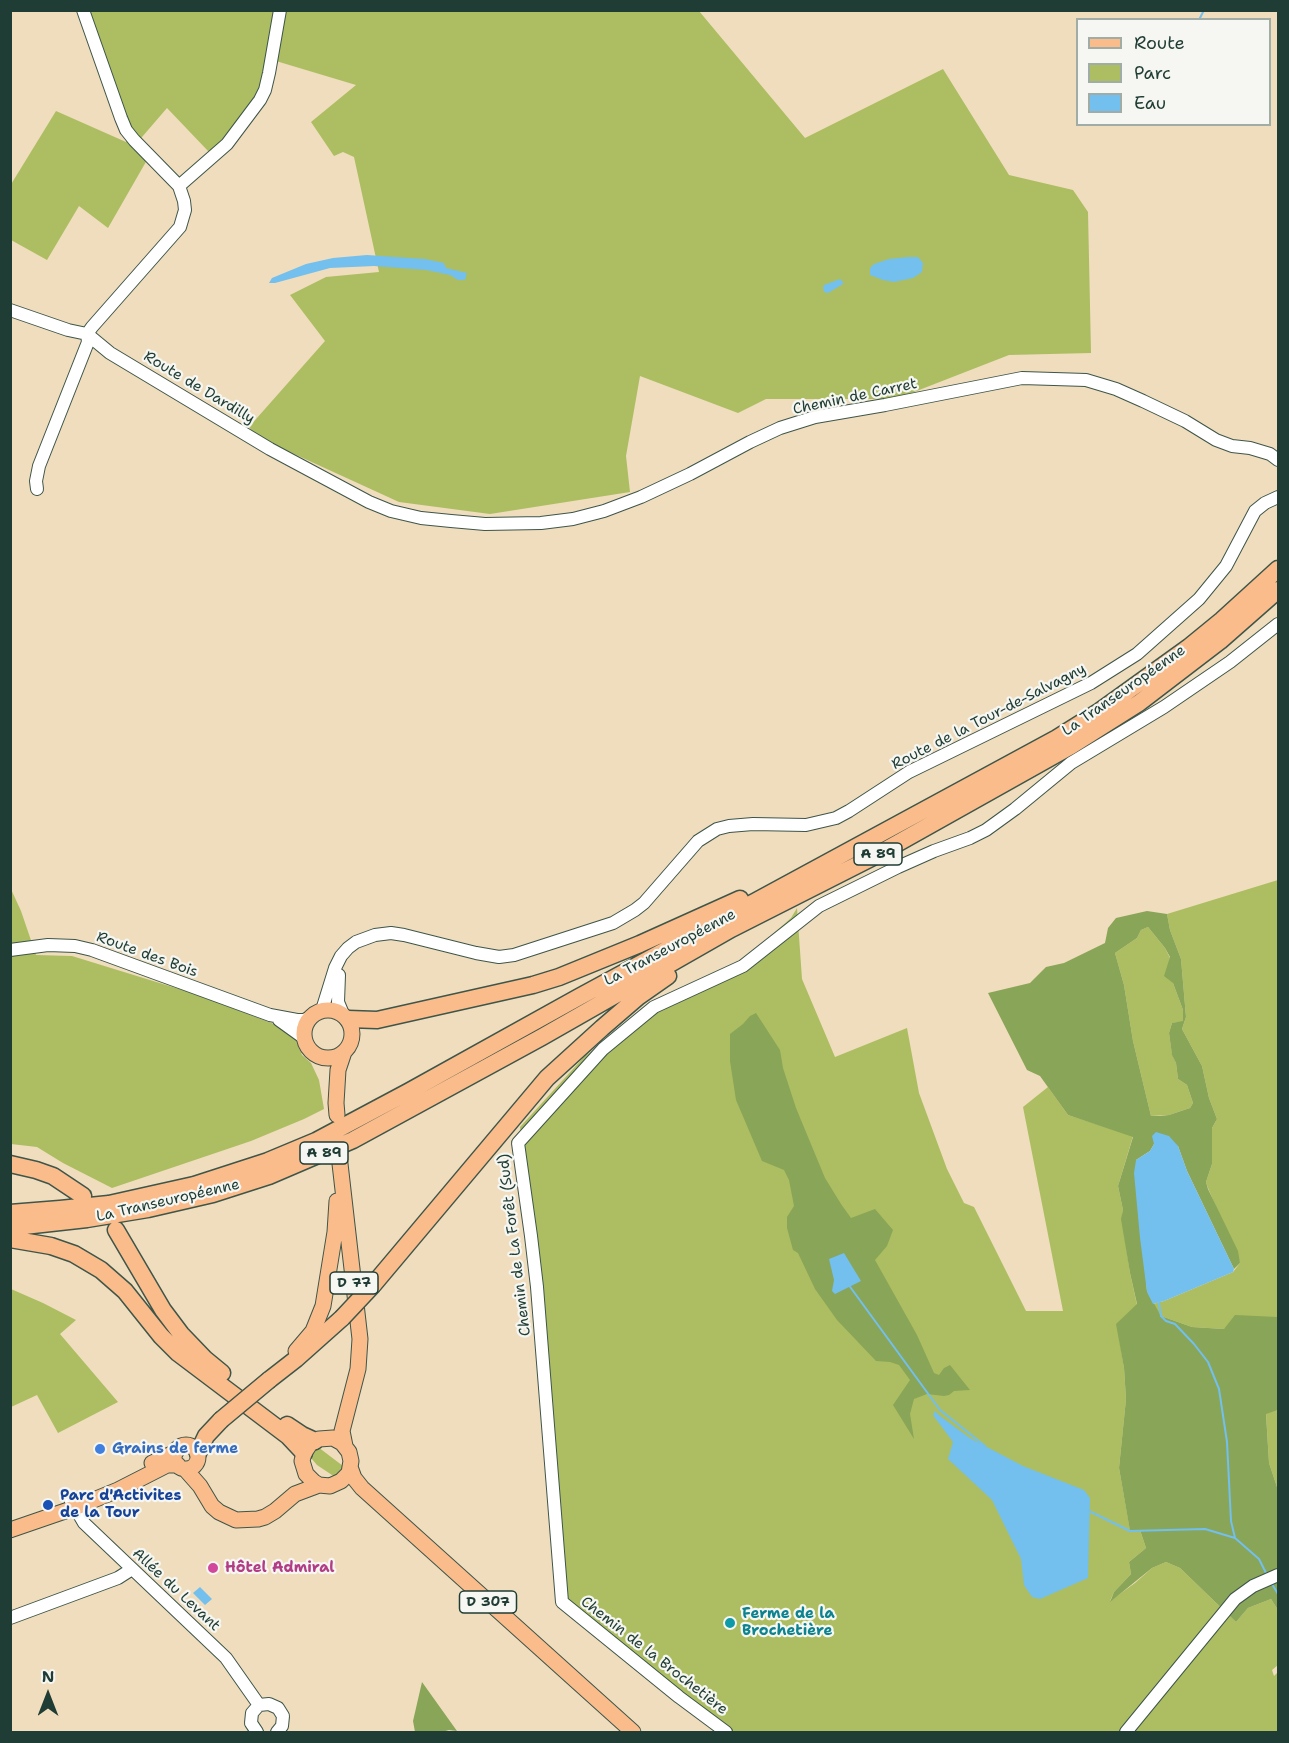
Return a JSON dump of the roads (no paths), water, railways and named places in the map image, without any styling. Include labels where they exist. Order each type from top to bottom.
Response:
[{"type":"highway","name":"La Transeuropéenne","points":[[10,1213],[128,1200],[194,1185],[268,1161],[316,1141],[1057,738],[1100,711],[1189,647],[1222,621],[1278,569]]},
{"type":"highway","name":"La Transeuropéenne","points":[[10,1226],[87,1220],[213,1194],[269,1176],[353,1140],[731,929],[873,858],[1071,746],[1139,703],[1220,641],[1278,590]]},
{"type":"highway","points":[[345,1017],[377,1020],[532,985],[559,977],[640,944],[754,893],[776,891]]},
{"type":"highway","points":[[187,1457],[220,1419],[267,1379],[296,1359],[342,1318],[548,1078],[569,1057],[638,997],[715,945],[731,929]]},
{"type":"highway","points":[[10,1164],[53,1176],[83,1196]]},
{"type":"highway","points":[[116,1230],[181,1334],[205,1359],[302,1435],[311,1450]]},
{"type":"highway","points":[[10,1239],[51,1246],[74,1254],[101,1270],[125,1291],[161,1336],[178,1353],[288,1436],[311,1450]]},
{"type":"main road","points":[[316,1054],[325,1068],[336,1109],[338,1070],[344,1052],[352,1040],[352,1033],[345,1017],[337,1011],[317,1013],[306,1024],[304,1038],[310,1050],[330,1058],[344,1052]]},
{"type":"main road","name":"D 77","points":[[267,1379],[305,1342],[313,1331],[323,1306],[335,1232],[339,1161],[360,1339],[358,1369],[342,1431],[345,1446]]},
{"type":"main road","name":"D 77","points":[[311,1450],[327,1436],[351,1397]]},
{"type":"main road","points":[[187,1457],[211,1496],[226,1509],[246,1515],[256,1514],[280,1500],[292,1488],[311,1450],[333,1438],[345,1446],[350,1456],[350,1467],[345,1478],[336,1484],[324,1486],[309,1479],[311,1450]]},
{"type":"main road","points":[[187,1457],[194,1478],[212,1506],[236,1520],[265,1517],[275,1512],[296,1494],[319,1485]]},
{"type":"main road","points":[[10,1530],[72,1503],[114,1481],[187,1457]]},
{"type":"main road","name":"D 307","points":[[350,1467],[354,1478],[372,1498],[633,1732]]},
{"type":"main road","name":"D 307","points":[[336,1484],[352,1491],[621,1732]]},
{"type":"main road","points":[[10,1521],[72,1503]]},
{"type":"street","points":[[37,489],[39,466],[88,342],[87,334],[180,227],[185,210],[179,186],[126,130],[83,10]]},
{"type":"street","points":[[179,186],[227,144],[260,100],[269,73],[280,10]]},
{"type":"street","name":"Route de Dardilly","points":[[10,310],[68,330],[87,334],[110,352],[270,449],[369,502]]},
{"type":"street","name":"Chemin de Carret","points":[[369,502],[391,511],[421,518],[474,523],[541,523],[573,519],[604,512],[642,497],[780,428],[815,417],[1022,378],[1086,380],[1106,386],[1154,406],[1215,440],[1270,454],[1278,460]]},
{"type":"street","name":"Route de la Tour-de-Salvagny","points":[[317,1013],[341,956],[356,942],[375,935],[391,933],[499,957],[513,955],[613,923],[644,903],[698,841],[717,829],[753,824],[806,825],[836,818],[909,772],[1091,683],[1137,654],[1199,599],[1226,566],[1255,511],[1278,497]]},
{"type":"street","name":"Chemin de La Forêt (Sud)","points":[[562,1602],[535,1267],[518,1143],[603,1049],[654,1007],[743,966],[819,906],[898,867],[986,830],[1071,763],[1164,707],[1230,662],[1278,624]]},
{"type":"street","points":[[345,1017],[338,1002],[340,975],[347,959],[366,939]]},
{"type":"street","name":"Route des Bois","points":[[10,950],[48,945],[75,946],[92,950],[270,1015],[304,1020],[317,1013]]},
{"type":"street","name":"Route des Bois","points":[[270,1015],[291,1027],[304,1038]]},
{"type":"street","name":"Allée du Levant","points":[[72,1503],[84,1523],[226,1658],[259,1706]]},
{"type":"street","points":[[10,1618],[118,1578],[132,1569]]},
{"type":"street","points":[[1126,1732],[1235,1599],[1253,1586],[1278,1575]]},
{"type":"street","name":"Chemin de la Brochetière","points":[[562,1602],[726,1732]]},
{"type":"street","points":[[257,1732],[253,1728],[252,1713],[259,1706],[269,1704],[278,1707],[284,1721],[277,1732]]},
{"type":"water","points":[[367,255],[425,259],[444,263],[446,268],[467,273],[465,280],[458,280],[450,275],[426,270],[374,266],[330,268],[269,283],[272,278],[306,264],[333,258]]},
{"type":"water","points":[[918,257],[923,263],[922,272],[913,278],[894,282],[870,275],[870,268],[874,264],[889,259]]},
{"type":"water","points":[[840,279],[843,284],[828,293],[824,292],[824,285]]},
{"type":"water","points":[[1156,1132],[1169,1136],[1178,1146],[1187,1171],[1234,1269],[1233,1272],[1153,1304],[1147,1292],[1134,1173],[1136,1160],[1150,1151],[1154,1144],[1152,1136]]},
{"type":"water","points":[[844,1253],[861,1281],[835,1294],[832,1291],[834,1280],[829,1259]]},
{"type":"water","points":[[935,1411],[970,1438],[1023,1466],[1084,1490],[1090,1498],[1088,1578],[1040,1599],[1032,1597],[1024,1585],[1021,1559],[992,1500],[948,1459],[953,1442],[933,1415]]},
{"type":"water","points":[[200,1587],[212,1599],[205,1605],[193,1593]]},
{"type":"waterway","points":[[1200,18],[1204,10]]},
{"type":"waterway","points":[[848,1284],[940,1410],[985,1446]]},
{"type":"waterway","points":[[1159,1303],[1161,1316],[1166,1321],[1175,1324],[1208,1362],[1219,1389],[1227,1442],[1231,1521],[1235,1538],[1259,1559],[1267,1575]]},
{"type":"waterway","points":[[1089,1511],[1130,1531],[1205,1529],[1235,1538]]},
{"type":"waterway","points":[[1272,1584],[1278,1594]]},
{"type":"place","name":"Grains de ferme","points":[[100,1449]]},
{"type":"place","name":"Parc d'Activites de la Tour","points":[[48,1505]]},
{"type":"place","name":"Hôtel Admiral","points":[[213,1568]]},
{"type":"place","name":"Ferme de la Brochetière","points":[[730,1623]]}]
